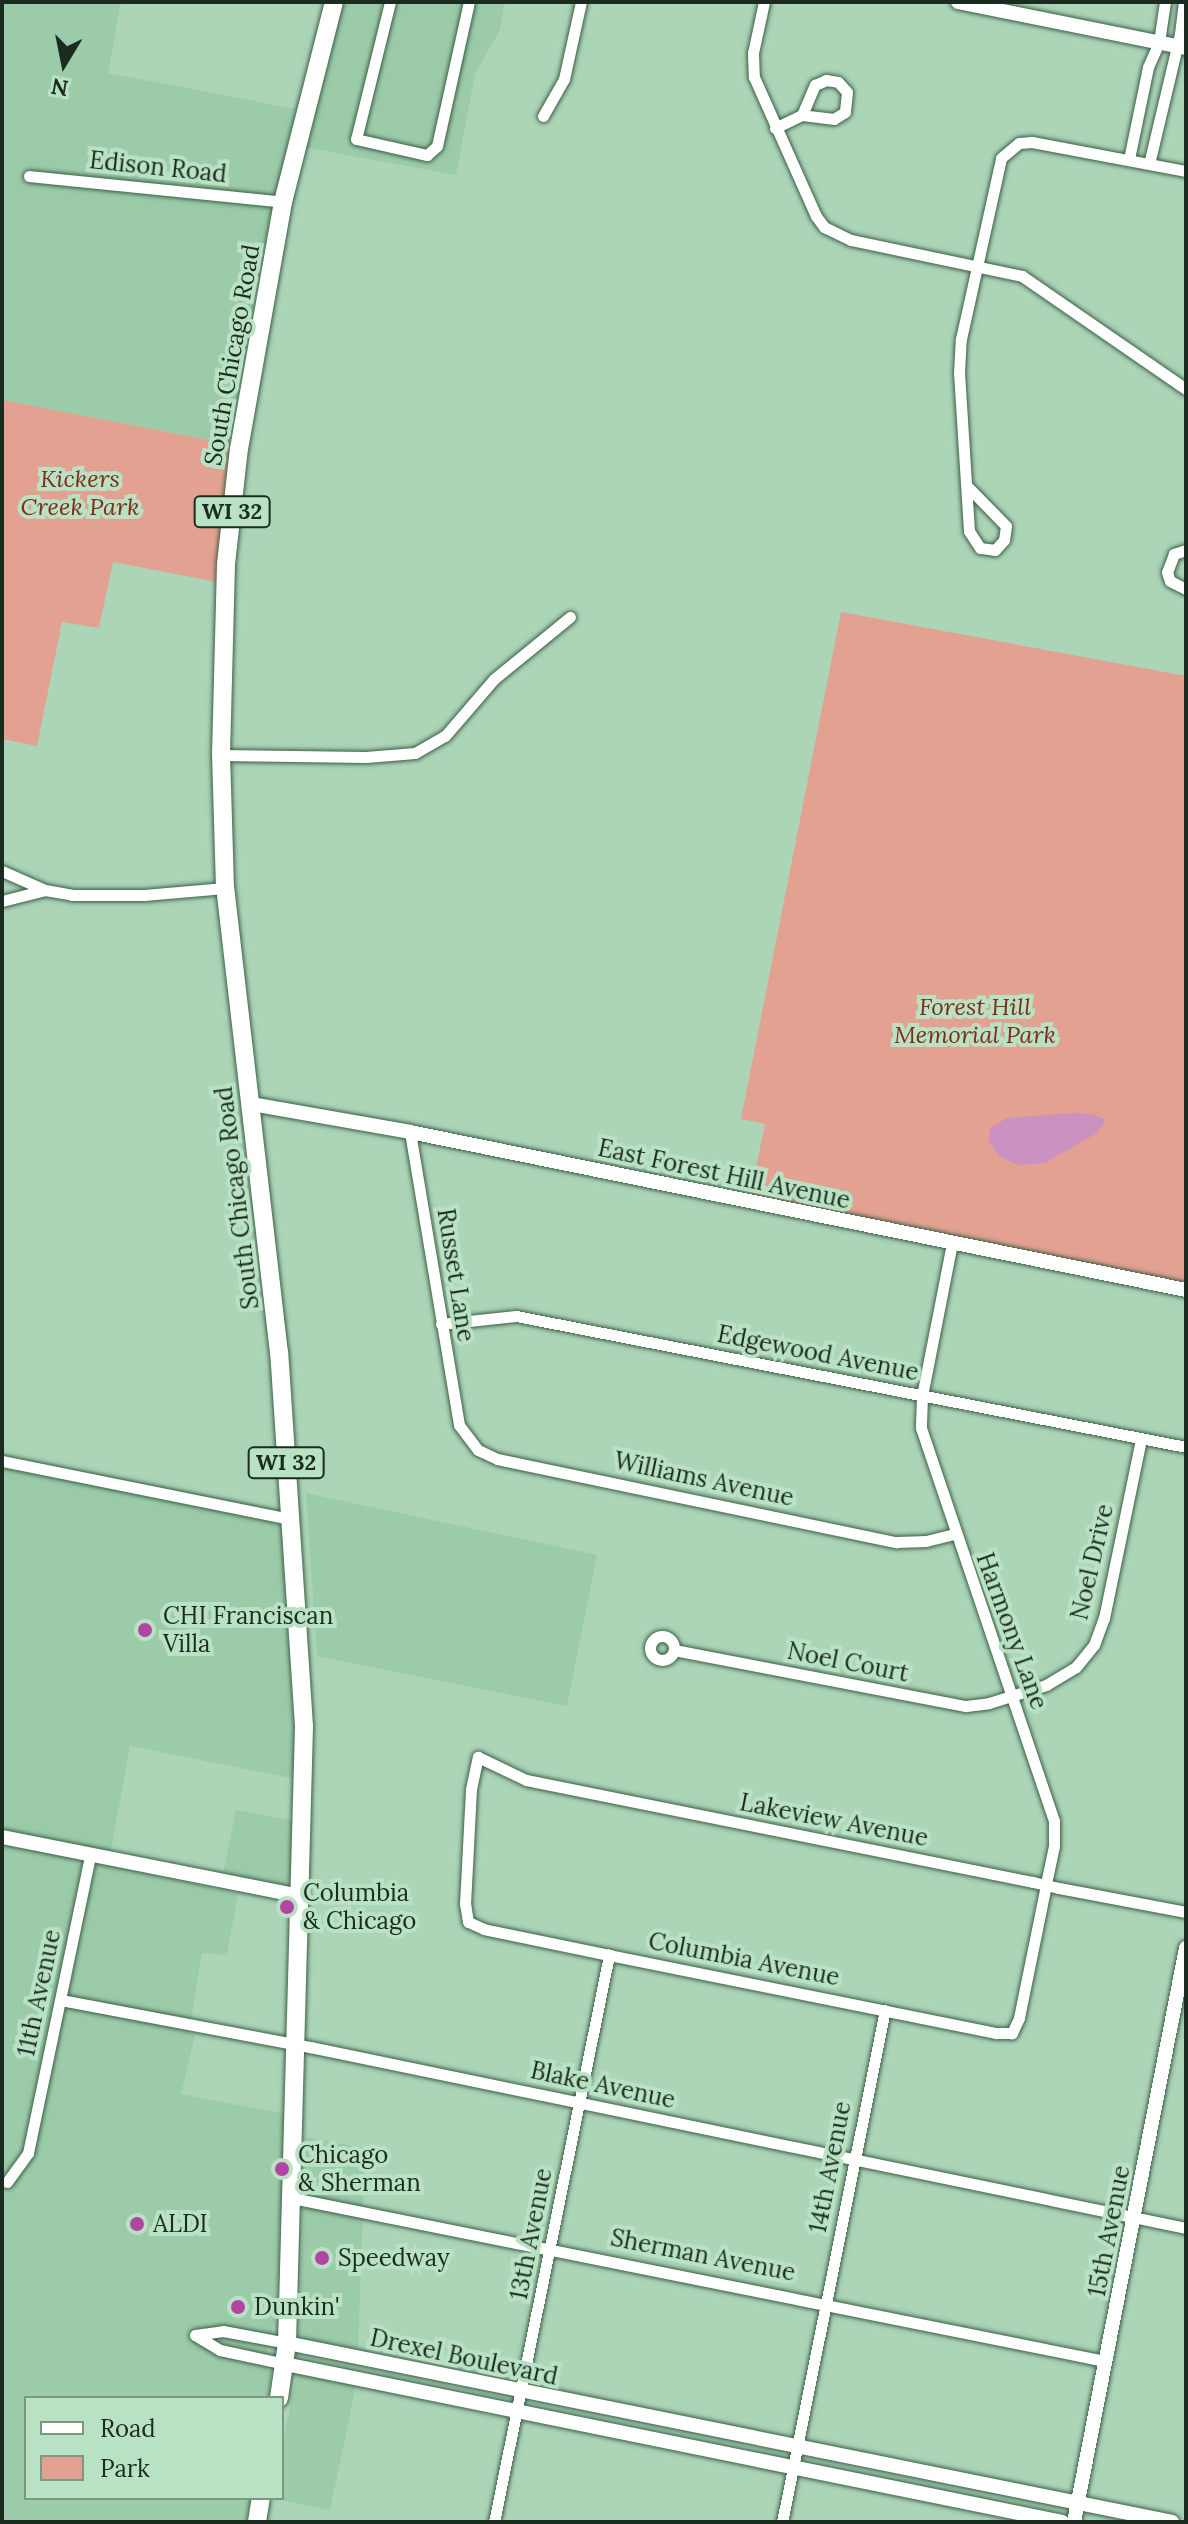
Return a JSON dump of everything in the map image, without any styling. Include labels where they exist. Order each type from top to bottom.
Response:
[{"type":"main road","name":"South Chicago Road","points":[[279,2396],[287,2343],[304,1726],[279,1353],[225,888],[221,755],[226,564],[239,449],[283,202],[334,2]]},
{"type":"main road","points":[[257,2522],[261,2500]]},
{"type":"street","points":[[390,2],[356,139],[427,155],[437,146],[469,2]]},
{"type":"street","points":[[543,116],[564,79],[581,2]]},
{"type":"street","points":[[764,2],[752,64],[757,88],[819,221],[830,232],[851,240],[977,264],[1022,276],[1186,389]]},
{"type":"street","points":[[958,2],[1182,47]]},
{"type":"street","points":[[1129,159],[1148,67],[1159,42],[1165,2]]},
{"type":"street","points":[[1149,164],[1182,47],[1184,2]]},
{"type":"street","points":[[775,128],[802,115]]},
{"type":"street","points":[[968,487],[1006,526],[1004,540],[995,550],[980,548],[971,537],[968,487],[960,353],[995,173],[1001,158],[1011,147],[1032,142],[1186,171]]},
{"type":"street","name":"Edison Road","points":[[29,176],[283,202]]},
{"type":"street","points":[[1186,550],[1174,554],[1167,572],[1170,581],[1186,589]]},
{"type":"street","points":[[221,755],[366,757],[415,753],[445,736],[494,679],[570,617]]},
{"type":"street","points":[[2,871],[45,890],[102,896],[225,888]]},
{"type":"street","points":[[2,901],[45,890]]},
{"type":"street","name":"East Forest Hill Avenue","points":[[252,1104],[410,1132],[1186,1290]]},
{"type":"street","name":"Russet Lane","points":[[410,1132],[459,1425]]},
{"type":"street","name":"Harmony Lane","points":[[952,1243],[922,1396],[921,1428],[954,1534],[1013,1696],[1054,1821],[1054,1846],[1019,2018],[1012,2033]]},
{"type":"street","name":"Edgewood Avenue","points":[[441,1324],[516,1316],[1186,1447]]},
{"type":"street","name":"Williams Avenue","points":[[459,1425],[478,1450],[497,1459],[896,1542],[926,1541],[954,1534]]},
{"type":"street","name":"Noel Drive","points":[[1013,1696],[1046,1685],[1066,1673],[1094,1645],[1104,1618],[1141,1439]]},
{"type":"street","points":[[2,1461],[290,1519]]},
{"type":"street","name":"Noel Court","points":[[674,1650],[948,1704],[966,1706],[1013,1696]]},
{"type":"street","name":"Lakeview Avenue","points":[[468,1922],[465,1904],[471,1789],[478,1757],[526,1780],[1186,1912]]},
{"type":"street","points":[[2,1837],[301,1896]]},
{"type":"street","name":"11th Avenue","points":[[7,2182],[28,2153],[90,1855]]},
{"type":"street","name":"Columbia Avenue","points":[[468,1922],[484,1929],[609,1955],[996,2033],[1012,2033]]},
{"type":"street","name":"15th Avenue","points":[[1074,2522],[1186,1948]]},
{"type":"street","name":"13th Avenue","points":[[494,2522],[609,1955]]},
{"type":"street","name":"Blake Avenue","points":[[61,2000],[579,2102],[1186,2228]]},
{"type":"street","name":"14th Avenue","points":[[782,2522],[885,2010]]},
{"type":"street","name":"Sherman Avenue","points":[[292,2198],[825,2302],[1105,2361]]},
{"type":"street","name":"Drexel Boulevard","points":[[1062,2522],[220,2350],[195,2335],[223,2331],[287,2343],[1172,2522]]},
{"type":"shaded area","points":[[2,2],[121,2],[108,73],[296,109],[265,242],[230,444],[2,400]]},
{"type":"shaded area","points":[[342,2],[505,2],[500,30],[475,74],[456,175],[303,147]]},
{"type":"shaded area","points":[[1092,1114],[1106,1120],[1097,1133],[1045,1163],[1017,1165],[999,1156],[989,1142],[990,1128],[1007,1118]]},
{"type":"shaded area","points":[[2,1455],[281,1510],[296,1779],[130,1746],[108,1865],[238,1894],[227,1955],[202,1953],[189,2033],[195,2035],[181,2094],[285,2114],[276,2315],[264,2365],[271,2373],[268,2396],[24,2396],[24,2500],[251,2500],[246,2522],[2,2522]]},
{"type":"shaded area","points":[[306,1493],[597,1555],[567,1706],[317,1656]]},
{"type":"shaded area","points":[[236,1810],[295,1821],[292,1877],[284,1884],[223,1875]]},
{"type":"shaded area","points":[[306,2137],[365,2148],[358,2351],[305,2340],[299,2335]]},
{"type":"shaded area","points":[[298,2373],[356,2385],[330,2510],[282,2500],[284,2435]]},
{"type":"green space","name":"Kickers Creek Park","points":[[2,400],[230,444],[217,582],[113,562],[99,628],[62,622],[37,746],[2,739]]},
{"type":"green space","name":"Forest Hill Memorial Park","points":[[841,612],[1186,676],[1186,1285],[750,1197],[765,1124],[741,1119]]},
{"type":"place","name":"CHI Franciscan Villa","points":[[145,1630]]},
{"type":"place","name":"Columbia & Chicago","points":[[287,1907]]},
{"type":"place","name":"Chicago & Sherman","points":[[282,2169]]},
{"type":"place","name":"ALDI","points":[[137,2224]]},
{"type":"place","name":"Speedway","points":[[322,2258]]},
{"type":"place","name":"Dunkin'","points":[[238,2307]]}]
